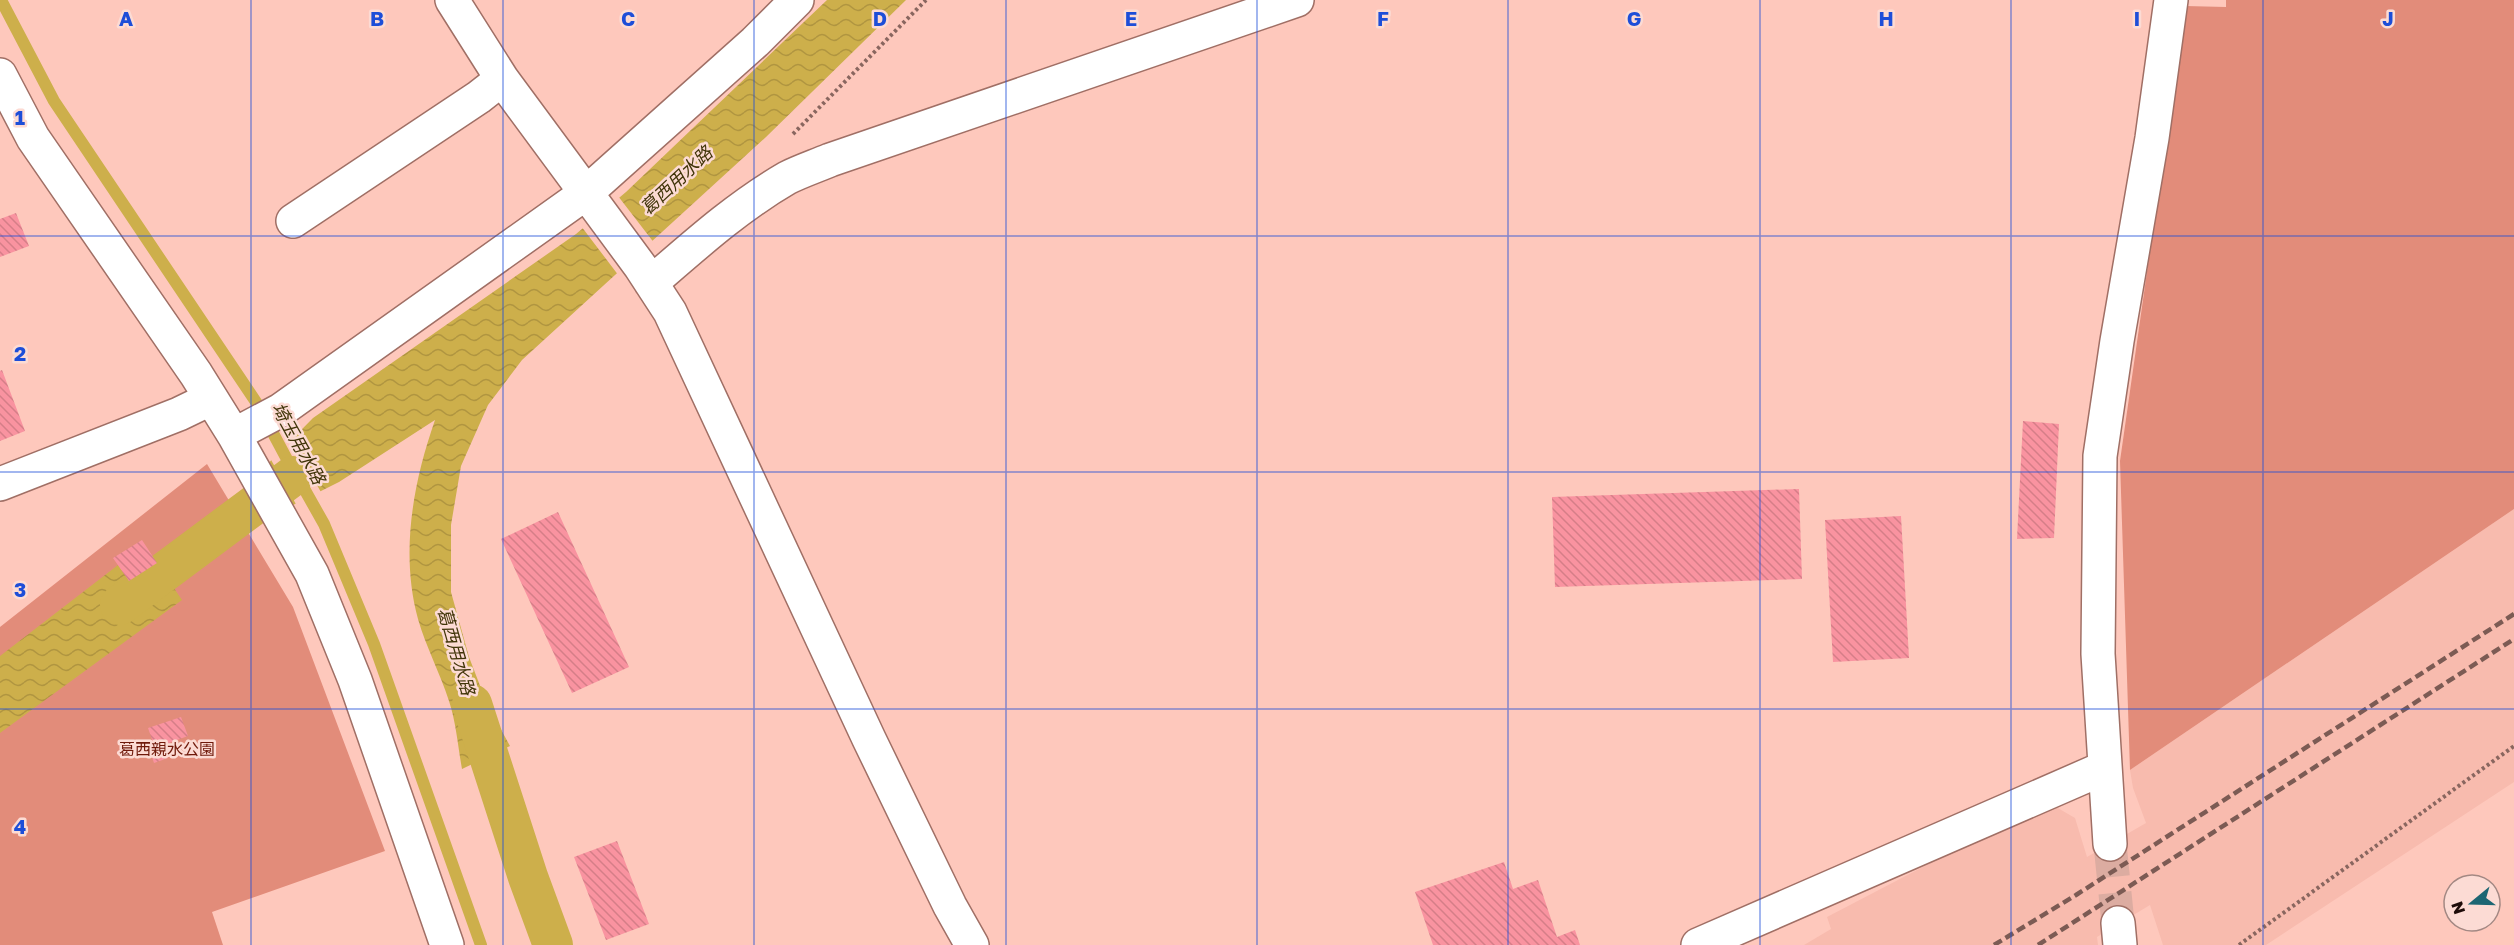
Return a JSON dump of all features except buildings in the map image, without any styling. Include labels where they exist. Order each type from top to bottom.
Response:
[{"type":"street","points":[[452,0],[501,78],[591,199],[670,312],[869,739],[950,906],[972,945]]},
{"type":"street","points":[[241,437],[591,199],[797,0]]},
{"type":"street","points":[[645,274],[750,201],[790,177],[830,160],[1297,0]]},
{"type":"street","points":[[2110,844],[2098,654],[2100,456],[2152,138],[2171,0]]},
{"type":"street","points":[[0,75],[33,138],[196,374],[210,399],[241,437],[312,574],[355,680],[447,945]]},
{"type":"street","points":[[293,221],[478,97],[501,78]]},
{"type":"street","points":[[0,484],[179,414],[210,399]]},
{"type":"street","points":[[1698,945],[2104,768]]},
{"type":"path","points":[[786,141],[926,0]]},
{"type":"path","points":[[2239,945],[2514,746]]},
{"type":"shaded area","points":[[2514,509],[2514,782],[2266,945],[2163,945],[2150,905],[2097,937],[2098,945],[1804,945],[1831,929],[1827,917],[2036,808],[2056,807],[2075,818],[2087,857],[2146,823],[2133,788],[2130,770]]},
{"type":"green space","points":[[2226,0],[2514,0],[2514,509],[2130,770],[2120,461],[2185,6],[2226,7]]},
{"type":"green space","name":"葛西親水公園","points":[[207,464],[293,607],[385,851],[212,912],[223,945],[0,945],[0,627]]},
{"type":"water","points":[[827,0],[906,0],[766,137],[522,360],[488,405],[461,466],[451,525],[451,592],[469,657],[487,704],[510,746],[462,769],[451,709],[418,619],[410,569],[415,493],[435,420],[339,482],[259,522],[240,492],[313,418],[576,234],[626,192]]},
{"type":"water","points":[[157,563],[182,600],[0,733],[0,656],[118,565],[129,581]]},
{"type":"pier","points":[[618,196],[655,244],[619,276],[581,226]]},
{"type":"pier","points":[[290,437],[322,494],[297,506],[270,458]]},
{"type":"waterway","name":"埼玉用水路","points":[[1,0],[54,101],[258,405],[290,465]]},
{"type":"waterway","name":"葛西用水路","points":[[120,605],[293,476]]},
{"type":"waterway","name":"埼玉用水路","points":[[302,485],[324,524],[374,644],[481,945]]},
{"type":"waterway","name":"葛西用水路","points":[[472,704],[528,877],[553,945]]},
{"type":"tunnel","points":[[2110,844],[2118,923]]},
{"type":"railway","points":[[1994,945],[2076,895],[2514,614]]},
{"type":"railway","points":[[2038,945],[2514,639]]}]
